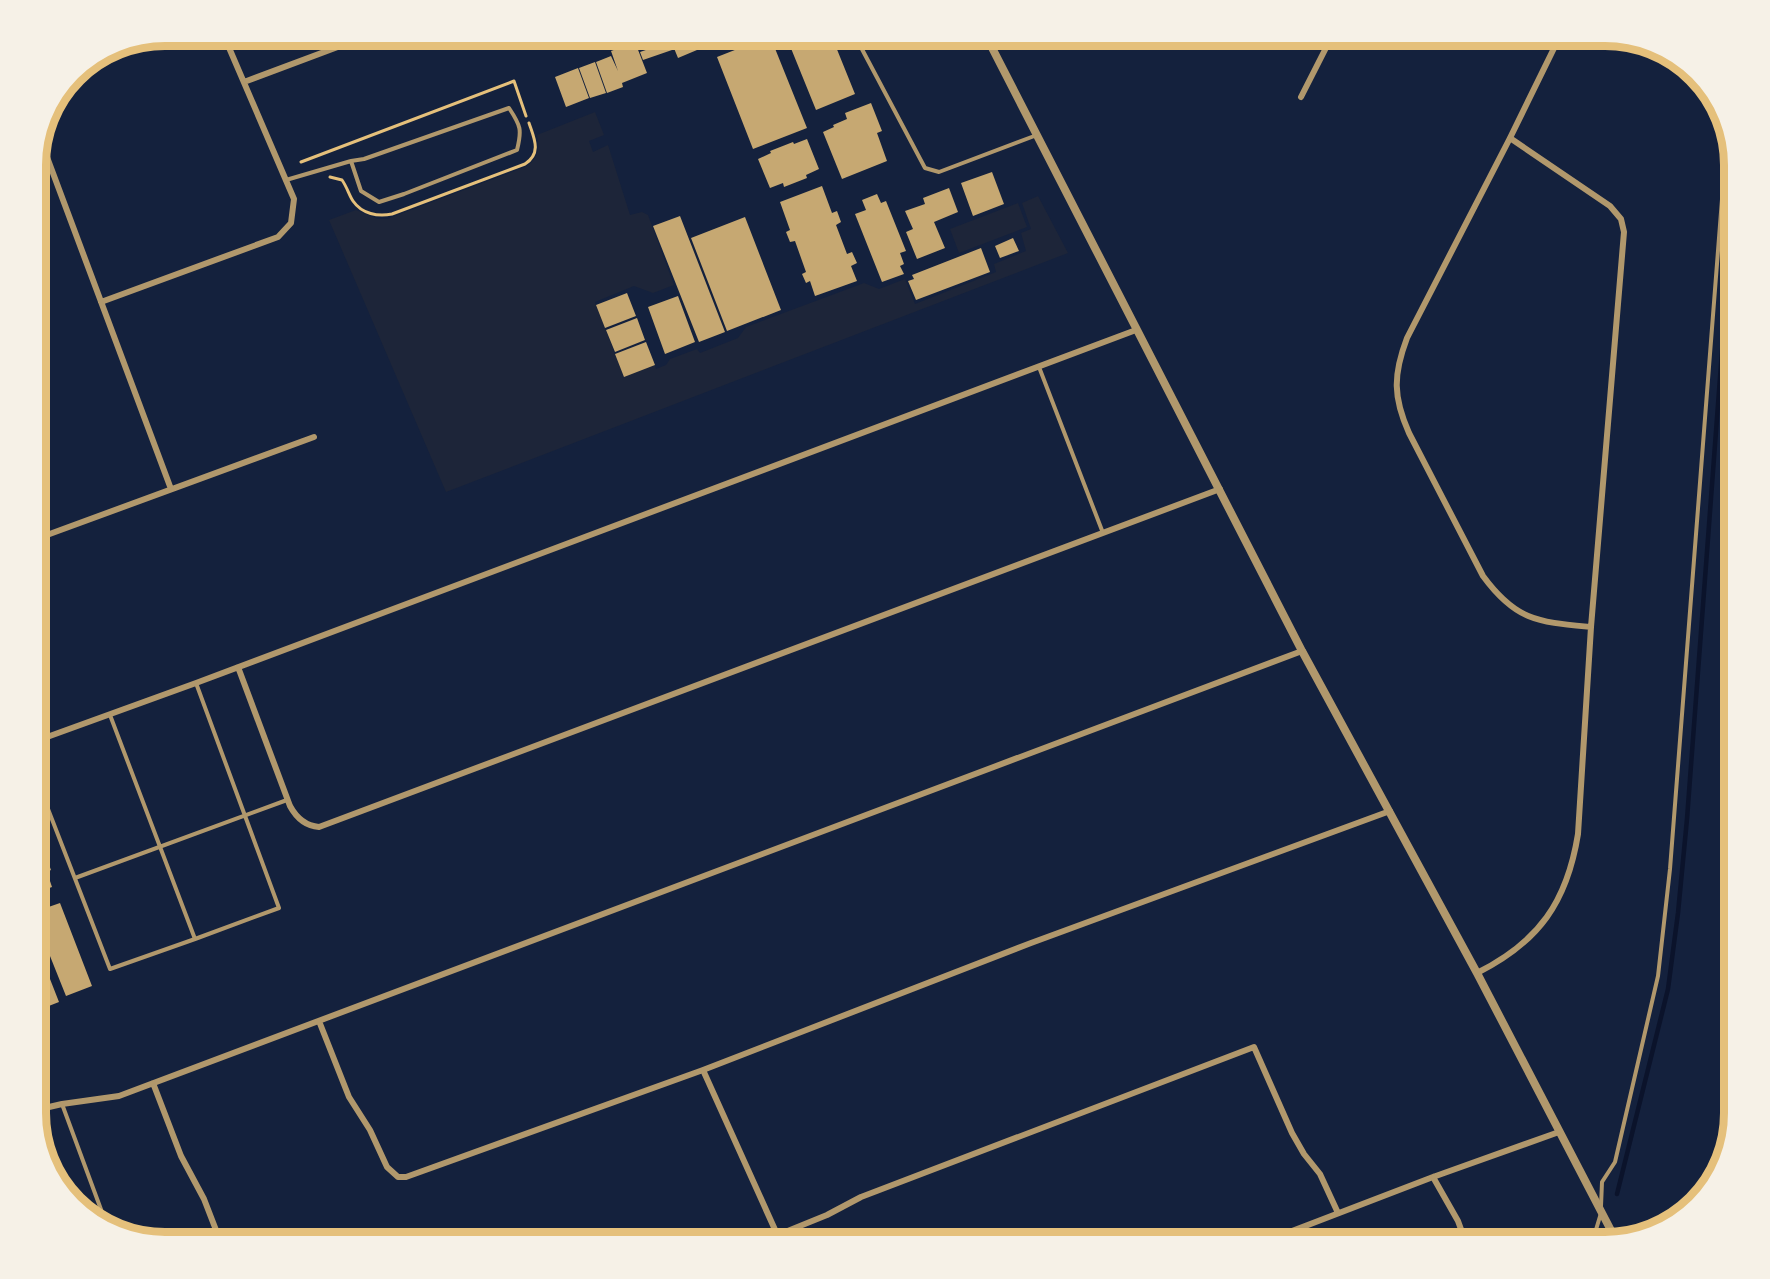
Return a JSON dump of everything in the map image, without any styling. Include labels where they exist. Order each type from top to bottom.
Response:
[{"type":"street","points":[[991,46],[1302,651],[1477,973],[1611,1232]]},
{"type":"street","points":[[1301,97],[1327,46]]},
{"type":"street","points":[[1555,46],[1407,338],[1397,370],[1397,401],[1409,434],[1483,576],[1494,592],[1521,614],[1541,622],[1591,627]]},
{"type":"street","points":[[101,302],[278,237],[291,223],[294,199],[229,47]]},
{"type":"street","points":[[244,82],[338,47]]},
{"type":"street","points":[[1477,973],[1497,963],[1529,938],[1544,922],[1567,882],[1574,858],[1578,834],[1591,627],[1624,232],[1621,219],[1610,206],[1510,138]]},
{"type":"street","points":[[47,159],[171,489]]},
{"type":"street","points":[[47,737],[1136,330]]},
{"type":"street","points":[[47,535],[314,437]]},
{"type":"street","points":[[238,667],[294,814],[304,822],[319,826],[1220,489]]},
{"type":"street","points":[[47,1107],[119,1096],[1302,651]]},
{"type":"street","points":[[319,1021],[349,1097],[370,1130],[387,1167],[398,1177],[406,1177],[703,1070],[1031,944],[1390,811]]},
{"type":"street","points":[[785,1232],[827,1215],[861,1197],[1254,1047],[1292,1132],[1304,1154],[1320,1174],[1338,1213]]},
{"type":"street","points":[[703,1070],[777,1232]]},
{"type":"street","points":[[153,1083],[181,1156],[204,1199],[217,1232]]},
{"type":"street","points":[[1289,1232],[1559,1132]]},
{"type":"street","points":[[1433,1177],[1462,1232]]},
{"type":"lane","points":[[861,47],[925,168],[939,172],[1037,135]]},
{"type":"lane","points":[[285,180],[351,161],[363,159],[509,108],[522,131],[517,150],[380,202],[362,191],[351,161]]},
{"type":"lane","points":[[1595,1232],[1601,1212],[1602,1182],[1615,1162],[1658,976],[1669,881],[1724,174]]},
{"type":"lane","points":[[1038,366],[1103,533]]},
{"type":"lane","points":[[47,806],[110,969],[279,908],[196,683]]},
{"type":"lane","points":[[110,714],[195,939]]},
{"type":"lane","points":[[75,878],[287,800]]},
{"type":"lane","points":[[62,1104],[103,1215]]},
{"type":"path","points":[[301,162],[513,81],[536,143],[535,155],[525,164],[387,216],[374,215],[363,210],[354,203],[342,180],[328,178]]},
{"type":"shaded area","points":[[595,112],[604,135],[589,141],[593,152],[608,145],[630,215],[642,212],[648,215],[674,285],[653,293],[634,286],[595,302],[615,354],[655,365],[656,369],[666,365],[670,359],[697,349],[700,353],[738,338],[746,327],[864,283],[879,289],[905,279],[915,304],[996,272],[994,264],[1026,251],[1021,233],[1031,229],[1022,203],[1038,196],[1068,253],[446,492],[329,220],[356,210],[378,219],[387,219],[525,167],[533,161],[537,153],[537,135]]},
{"type":"shaded area","points":[[1018,203],[1027,227],[959,253],[950,229]]},
{"type":"building","points":[[623,47],[637,47],[647,73],[622,83],[623,87],[607,93],[596,62],[611,56],[618,71],[611,51]]},
{"type":"building","points":[[655,47],[671,47],[672,50],[643,60],[640,52]]},
{"type":"building","points":[[673,47],[696,47],[697,50],[678,58]]},
{"type":"building","points":[[743,47],[774,47],[807,128],[753,149],[717,57]]},
{"type":"building","points":[[790,47],[836,47],[855,94],[816,110]]},
{"type":"building","points":[[595,62],[606,93],[590,98],[579,68]]},
{"type":"building","points":[[578,68],[589,98],[566,107],[555,77]]},
{"type":"building","points":[[871,103],[882,131],[877,133],[887,161],[842,179],[823,132],[847,119],[845,113]]},
{"type":"building","points":[[807,139],[819,169],[806,175],[807,178],[784,187],[783,183],[770,188],[758,159],[771,153],[770,151]]},
{"type":"building","points":[[992,172],[1004,204],[973,216],[961,183]]},
{"type":"building","points":[[822,186],[832,213],[837,211],[841,222],[836,225],[847,254],[852,252],[857,263],[851,266],[857,281],[815,296],[810,281],[806,283],[802,274],[806,272],[795,241],[790,242],[786,232],[790,230],[780,202]]},
{"type":"building","points":[[949,188],[958,212],[934,222],[945,248],[917,259],[906,232],[913,229],[905,211],[925,204],[923,198]]},
{"type":"building","points":[[877,194],[881,203],[886,201],[906,251],[900,253],[904,264],[900,266],[904,274],[882,282],[855,214],[866,210],[862,200]]},
{"type":"building","points":[[680,216],[725,332],[699,342],[653,226]]},
{"type":"building","points":[[745,217],[781,310],[727,331],[691,238]]},
{"type":"building","points":[[1013,238],[1019,251],[1000,258],[995,246]]},
{"type":"building","points":[[981,248],[990,272],[916,300],[908,281],[914,279],[912,275]]},
{"type":"building","points":[[627,293],[636,316],[605,328],[596,305]]},
{"type":"building","points":[[678,296],[695,342],[665,354],[648,307]]},
{"type":"building","points":[[637,318],[645,340],[615,352],[606,330]]},
{"type":"building","points":[[646,342],[655,365],[624,377],[615,354]]},
{"type":"building","points":[[47,859],[51,870],[47,872]]},
{"type":"building","points":[[47,872],[52,887],[47,889]]},
{"type":"building","points":[[60,903],[92,986],[66,996],[47,948],[47,908]]},
{"type":"building","points":[[50,979],[59,1002],[47,1007],[47,980]]},
{"type":"waterway","points":[[1617,1194],[1668,989],[1678,913],[1724,325]]}]
